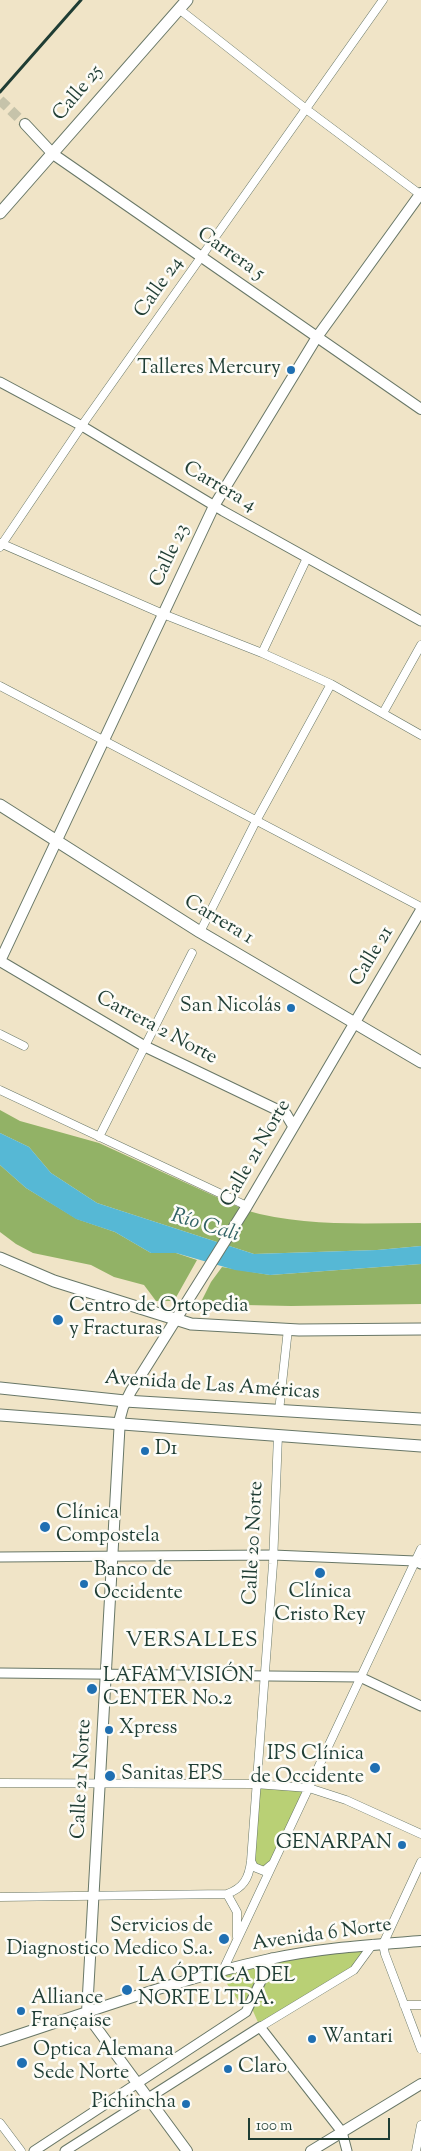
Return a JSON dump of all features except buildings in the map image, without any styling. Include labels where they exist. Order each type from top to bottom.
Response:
[{"type":"main road","name":"Calle 25","points":[[0,212],[183,4]]},
{"type":"main road","name":"Carrera 5","points":[[25,124],[53,154],[421,409]]},
{"type":"main road","name":"Calle 23","points":[[0,961],[214,506],[317,337],[421,194]]},
{"type":"main road","name":"Carrera 1","points":[[0,805],[200,932],[421,1062]]},
{"type":"main road","name":"Calle 21","points":[[355,1022],[421,908]]},
{"type":"main road","name":"Carrera 2 Norte","points":[[0,961],[144,1046],[286,1114]]},
{"type":"main road","name":"Calle 21 Norte","points":[[87,2012],[120,1425],[125,1401],[247,1206],[355,1022]]},
{"type":"main road","points":[[293,1126],[286,1114],[304,1109]]},
{"type":"main road","points":[[0,1258],[54,1281],[191,1324],[288,1329],[421,1329]]},
{"type":"main road","name":"Avenida de Las Américas","points":[[0,1388],[125,1401],[421,1419]]},
{"type":"main road","points":[[0,1415],[421,1446]]},
{"type":"main road","name":"Avenida 6 Norte","points":[[0,2041],[223,1970],[272,1958],[378,1944],[421,1941]]},
{"type":"main road","points":[[87,2012],[90,2019],[187,2151]]},
{"type":"main road","points":[[311,2151],[421,2084]]},
{"type":"street","name":"Calle 24","points":[[1,545],[82,426],[382,0]]},
{"type":"street","points":[[183,4],[306,109],[421,194]]},
{"type":"street","name":"Carrera 4","points":[[0,382],[82,426],[214,506],[421,621]]},
{"type":"street","points":[[1,545],[163,614],[262,653],[330,684],[421,735]]},
{"type":"street","points":[[262,653],[307,558]]},
{"type":"street","points":[[383,713],[421,645]]},
{"type":"street","points":[[200,932],[256,821],[330,684]]},
{"type":"street","points":[[0,686],[421,908]]},
{"type":"street","points":[[99,1137],[192,953]]},
{"type":"street","points":[[0,1034],[24,1046]]},
{"type":"street","points":[[0,1090],[247,1206]]},
{"type":"street","points":[[279,1411],[288,1329]]},
{"type":"street","name":"Calle 20 Norte","points":[[227,1894],[237,1890],[245,1883],[251,1861],[255,1784],[273,1555],[278,1435]]},
{"type":"street","points":[[223,1970],[360,1677],[418,1563],[421,1549]]},
{"type":"street","points":[[0,1557],[273,1555],[418,1563]]},
{"type":"street","points":[[0,1673],[360,1677],[421,1706]]},
{"type":"street","points":[[0,1783],[100,1785],[255,1784],[309,1788],[346,1800],[421,1834]]},
{"type":"street","points":[[251,1861],[254,1867],[264,1871],[274,1861]]},
{"type":"street","points":[[65,2151],[260,2027],[354,1970],[378,1944],[421,1862]]},
{"type":"street","points":[[0,1898],[227,1894],[236,1912],[237,1940]]},
{"type":"street","points":[[378,1944],[385,1954],[421,2049]]},
{"type":"street","points":[[34,2151],[246,2012],[272,1958]]},
{"type":"street","points":[[404,2004],[421,2005]]},
{"type":"street","points":[[260,2027],[342,2132],[346,2151]]},
{"type":"street","points":[[0,2123],[21,2151]]},
{"type":"street","points":[[416,2151],[421,2125]]},
{"type":"green space","points":[[0,1110],[20,1121],[99,1143],[245,1210],[310,1222],[421,1223],[421,1246],[377,1250],[254,1254],[97,1203],[51,1173],[29,1147],[0,1133]]},
{"type":"green space","points":[[0,1165],[26,1188],[77,1219],[115,1232],[151,1253],[176,1253],[197,1260],[174,1301],[156,1301],[144,1285],[114,1277],[91,1265],[33,1253],[16,1244],[0,1232]]},
{"type":"green space","points":[[421,1264],[421,1304],[291,1306],[200,1304],[211,1282],[222,1267],[270,1275]]},
{"type":"green space","points":[[255,1784],[309,1788],[269,1868],[254,1867]]},
{"type":"green space","points":[[373,1944],[354,1970],[260,2027],[250,2004],[246,2012],[219,1972]]},
{"type":"water","points":[[0,1133],[29,1147],[51,1173],[97,1203],[254,1254],[377,1250],[421,1246],[421,1264],[270,1275],[235,1270],[176,1253],[151,1253],[115,1232],[76,1219],[26,1188],[0,1165]]},
{"type":"tunnel","points":[[0,100],[25,124]]},
{"type":"railway","points":[[0,92],[81,0]]},
{"type":"place","name":"Talleres Mercury","points":[[291,370]]},
{"type":"place","name":"San Nicolás","points":[[291,1008]]},
{"type":"place","name":"Centro de Ortopedia y Fracturas","points":[[58,1320]]},
{"type":"place","name":"D1","points":[[145,1451]]},
{"type":"place","name":"Clínica Compostela","points":[[45,1527]]},
{"type":"place","name":"Clínica Cristo Rey","points":[[320,1573]]},
{"type":"place","name":"Banco de Occidente","points":[[84,1584]]},
{"type":"place","name":"LAFAM VISIÓN CENTER No.2","points":[[92,1689]]},
{"type":"place","name":"Xpress","points":[[109,1730]]},
{"type":"place","name":"IPS Clínica de Occidente","points":[[375,1768]]},
{"type":"place","name":"Sanitas EPS","points":[[110,1776]]},
{"type":"place","name":"GENARPAN","points":[[402,1845]]},
{"type":"place","name":"Servicios de Diagnostico Medico S.a.","points":[[224,1939]]},
{"type":"place","name":"LA ÓPTICA DEL NORTE LTDA.","points":[[127,1990]]},
{"type":"place","name":"Alliance Française","points":[[21,2011]]},
{"type":"place","name":"Wantari","points":[[312,2039]]},
{"type":"place","name":"Optica Alemana Sede Norte","points":[[22,2063]]},
{"type":"place","name":"Claro","points":[[228,2069]]},
{"type":"place","name":"Pichincha","points":[[186,2104]]},
{"type":"district","name":"VERSALLES","points":[[192,1642]]},
{"type":"water label","name":"Río Cali","points":[[205,1227]]}]
